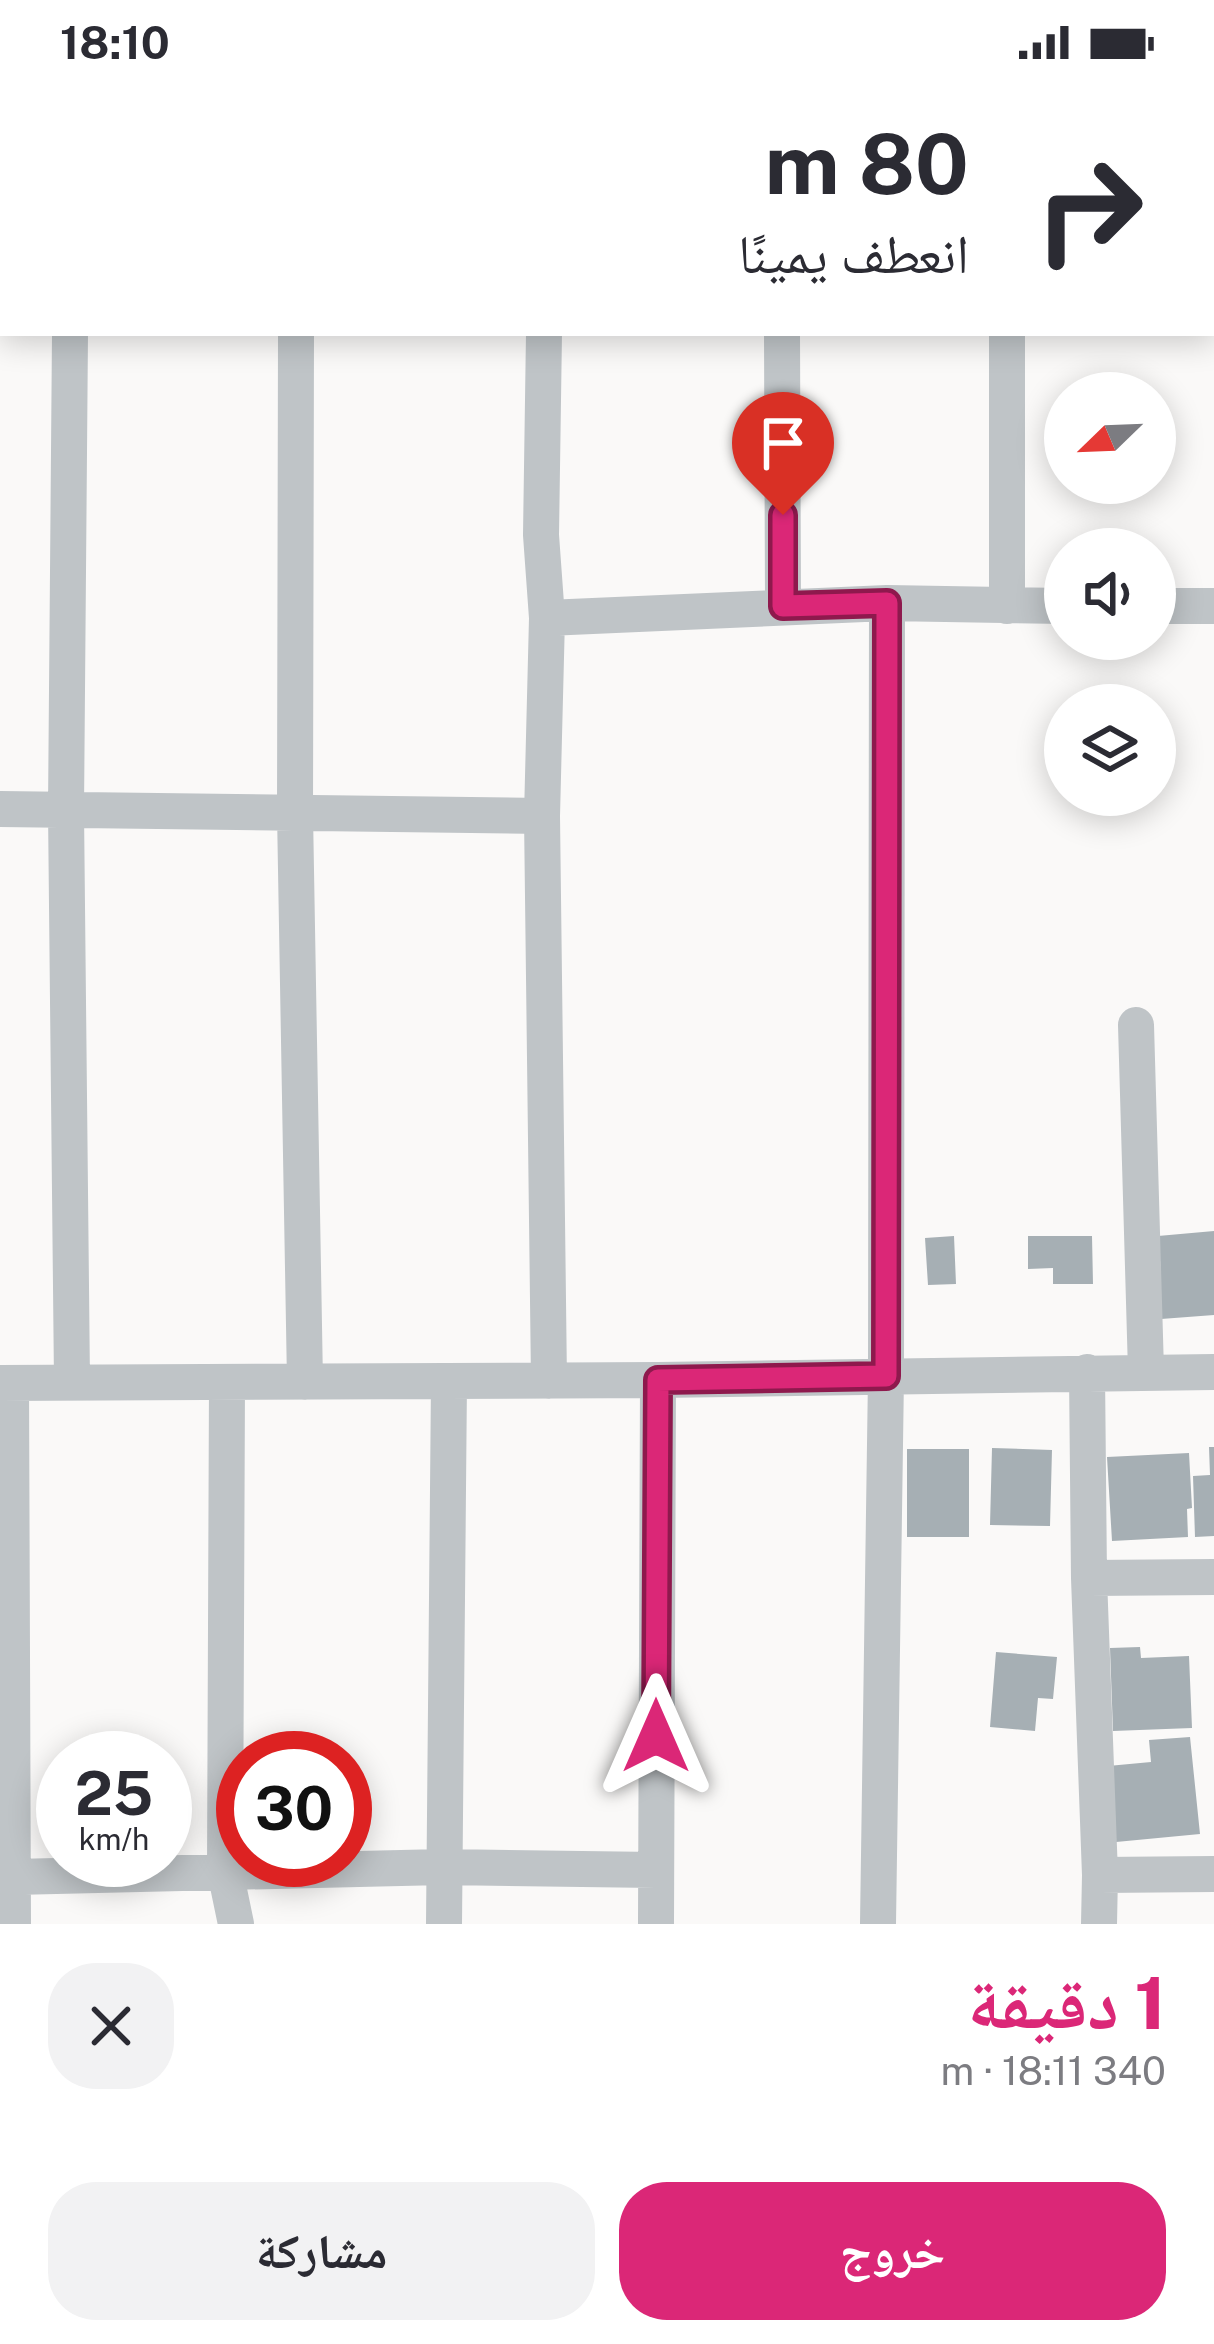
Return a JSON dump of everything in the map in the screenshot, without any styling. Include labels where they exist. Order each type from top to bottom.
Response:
[{"type":"street","points":[[70,336],[66,810],[72,1382]]},
{"type":"street","points":[[296,336],[295,813],[305,1382]]},
{"type":"street","points":[[544,336],[541,535],[547,618],[542,816],[549,1381]]},
{"type":"street","points":[[782,336],[783,606]]},
{"type":"street","points":[[1007,336],[1007,606]]},
{"type":"street","points":[[547,618],[887,603],[1044,606]]},
{"type":"street","points":[[878,1924],[886,1376],[887,603]]},
{"type":"street","points":[[1176,606],[1214,605]]},
{"type":"street","points":[[0,809],[542,816]]},
{"type":"street","points":[[1136,1025],[1146,1371]]},
{"type":"street","points":[[1087,1372],[1099,1924]]},
{"type":"street","points":[[13,1924],[5,1383],[1214,1372]]},
{"type":"street","points":[[656,1924],[658,1380]]},
{"type":"street","points":[[444,1924],[449,1381]]},
{"type":"street","points":[[226,1731],[227,1382]]},
{"type":"street","points":[[1089,1578],[1214,1577]]},
{"type":"street","points":[[372,1868],[656,1870]]},
{"type":"street","points":[[14,1877],[216,1871]]},
{"type":"street","points":[[1100,1875],[1214,1874]]},
{"type":"street","points":[[228,1887],[236,1924]]},
{"type":"building","points":[[1214,1231],[1214,1315],[1161,1319],[1158,1236]]},
{"type":"building","points":[[954,1236],[956,1284],[928,1285],[925,1238]]},
{"type":"building","points":[[1028,1236],[1092,1236],[1093,1284],[1053,1284],[1053,1268],[1028,1269]]},
{"type":"building","points":[[1209,1447],[1214,1447],[1214,1536],[1195,1537],[1193,1476],[1210,1475]]},
{"type":"building","points":[[992,1448],[1052,1450],[1050,1526],[990,1525]]},
{"type":"building","points":[[907,1449],[969,1449],[969,1537],[907,1537]]},
{"type":"building","points":[[1189,1453],[1192,1508],[1187,1509],[1188,1537],[1112,1541],[1107,1457]]},
{"type":"building","points":[[1140,1647],[1141,1658],[1189,1656],[1192,1728],[1113,1731],[1110,1648]]},
{"type":"building","points":[[996,1652],[1057,1657],[1053,1699],[1038,1698],[1035,1731],[990,1727]]},
{"type":"building","points":[[1190,1737],[1200,1834],[1116,1842],[1108,1766],[1151,1762],[1149,1740]]},
{"type":"route","points":[[656,1736],[658,1380],[886,1376],[887,603],[783,606],[783,515]]}]
